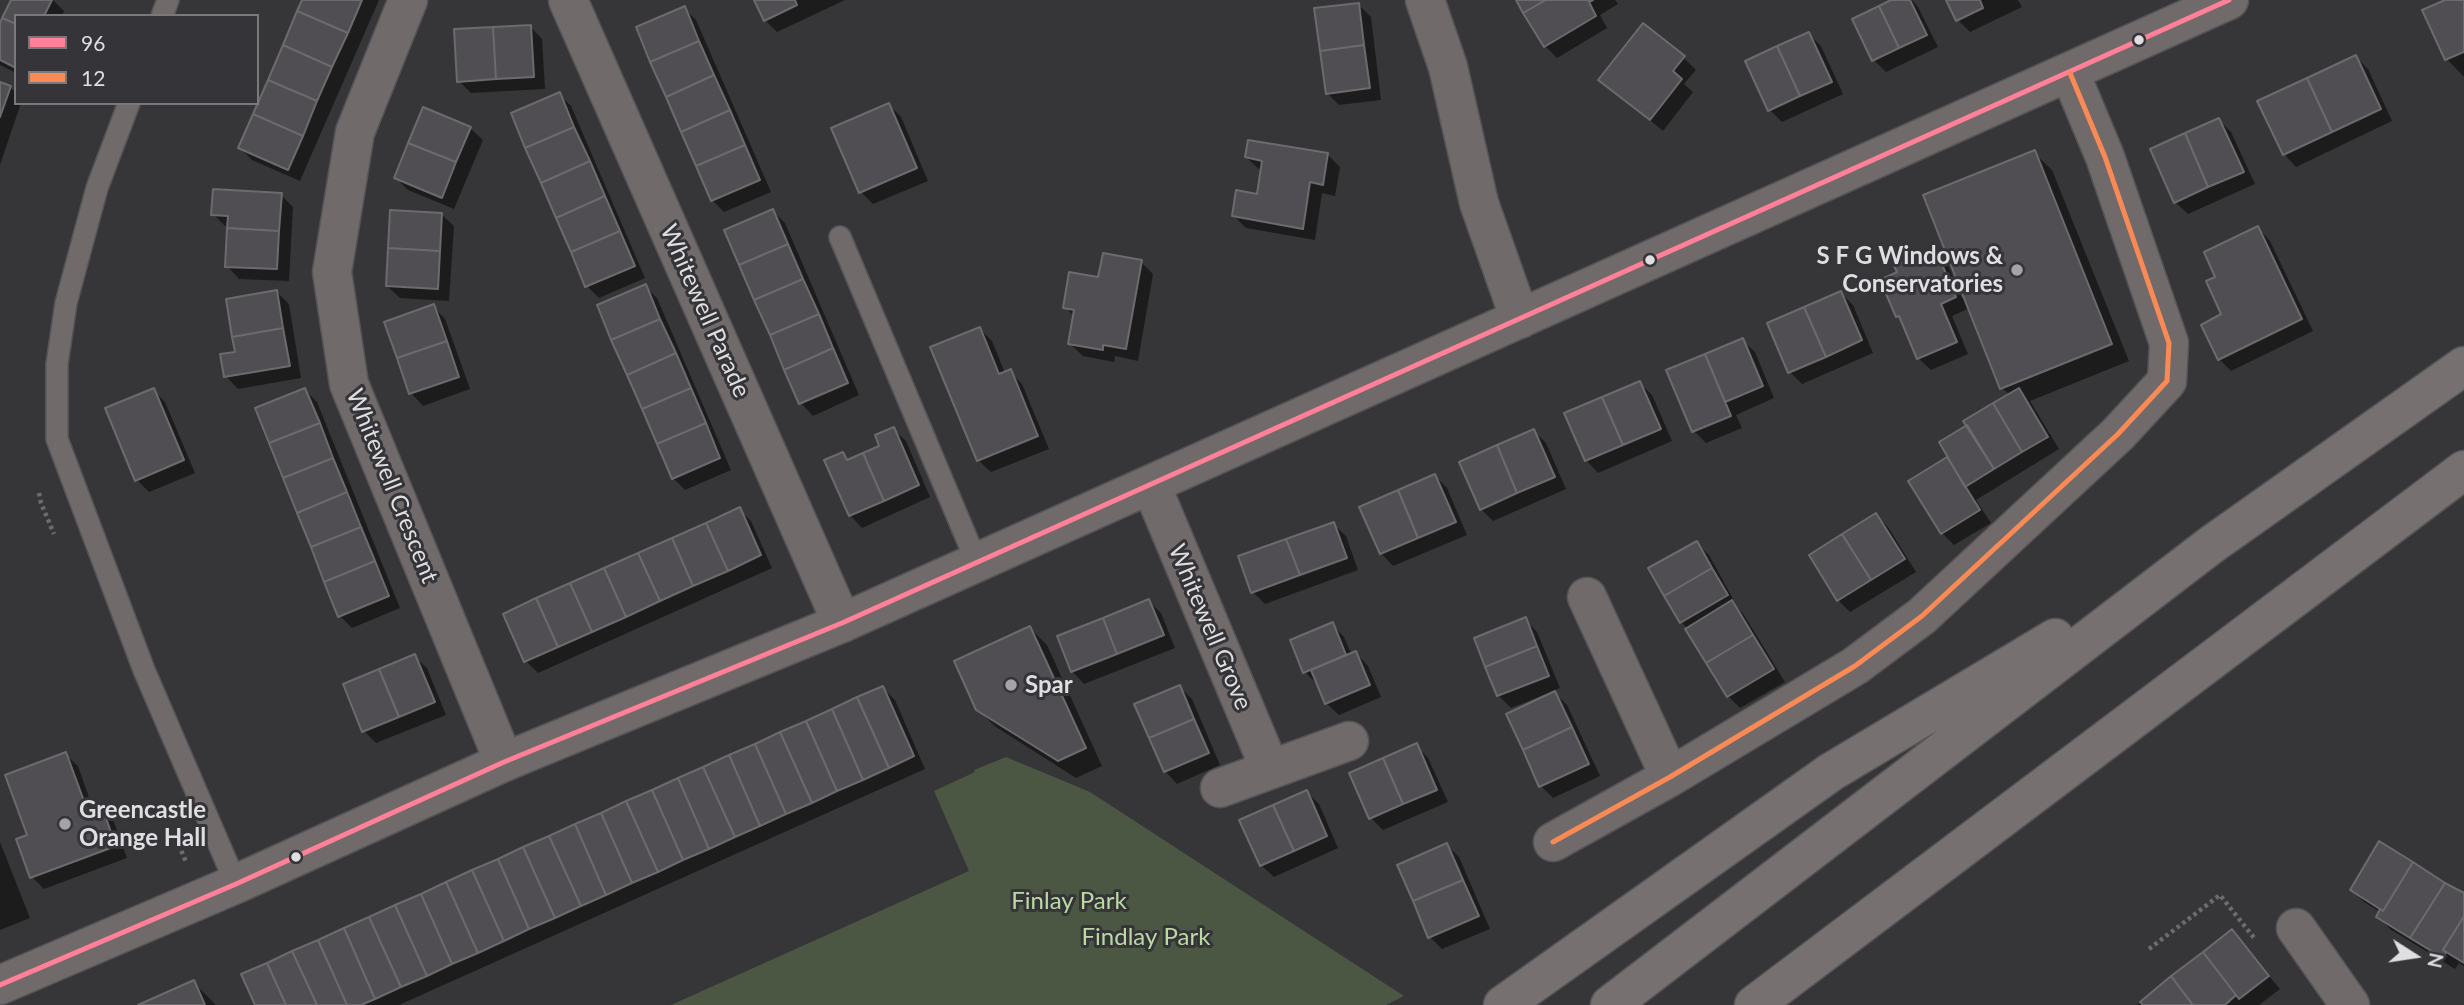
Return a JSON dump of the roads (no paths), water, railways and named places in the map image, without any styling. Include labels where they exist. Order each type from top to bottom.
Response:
[{"type":"highway","points":[[1610,1005],[2211,545],[2464,366]]},
{"type":"highway","points":[[1754,1005],[2464,470]]},
{"type":"highway","points":[[1503,1005],[1831,772],[2211,545]]},
{"type":"street","name":"Whitewell Crescent","points":[[408,0],[355,132],[332,272],[349,384],[504,762]]},
{"type":"street","points":[[1425,0],[1448,67],[1479,203],[1520,319]]},
{"type":"street","points":[[0,985],[236,884],[504,762],[842,623],[2229,0]]},
{"type":"street","name":"Whitewell Parade","points":[[574,2],[842,623]]},
{"type":"street","points":[[1553,842],[1670,777],[1855,666],[1922,616],[2118,434],[2167,380],[2169,343],[2105,157],[2070,73]]},
{"type":"street","name":"Whitewell Grove","points":[[1151,485],[1270,769]]},
{"type":"street","points":[[1587,597],[1670,777]]},
{"type":"street","points":[[1220,788],[1349,741]]},
{"type":"street","points":[[2296,928],[2351,1005]]},
{"type":"lane","points":[[128,105],[97,188],[66,303],[57,364],[57,439],[144,670],[236,884]]},
{"type":"lane","points":[[840,237],[977,563]]},
{"type":"place","name":"S F G Windows & Conservatories","points":[[2017,270]]},
{"type":"place","name":"Spar","points":[[1011,685]]},
{"type":"place","name":"Greencastle Orange Hall","points":[[65,824]]},
{"type":"park label","name":"Finlay Park","points":[[1069,901]]},
{"type":"park label","name":"Findlay Park","points":[[1146,937]]}]
